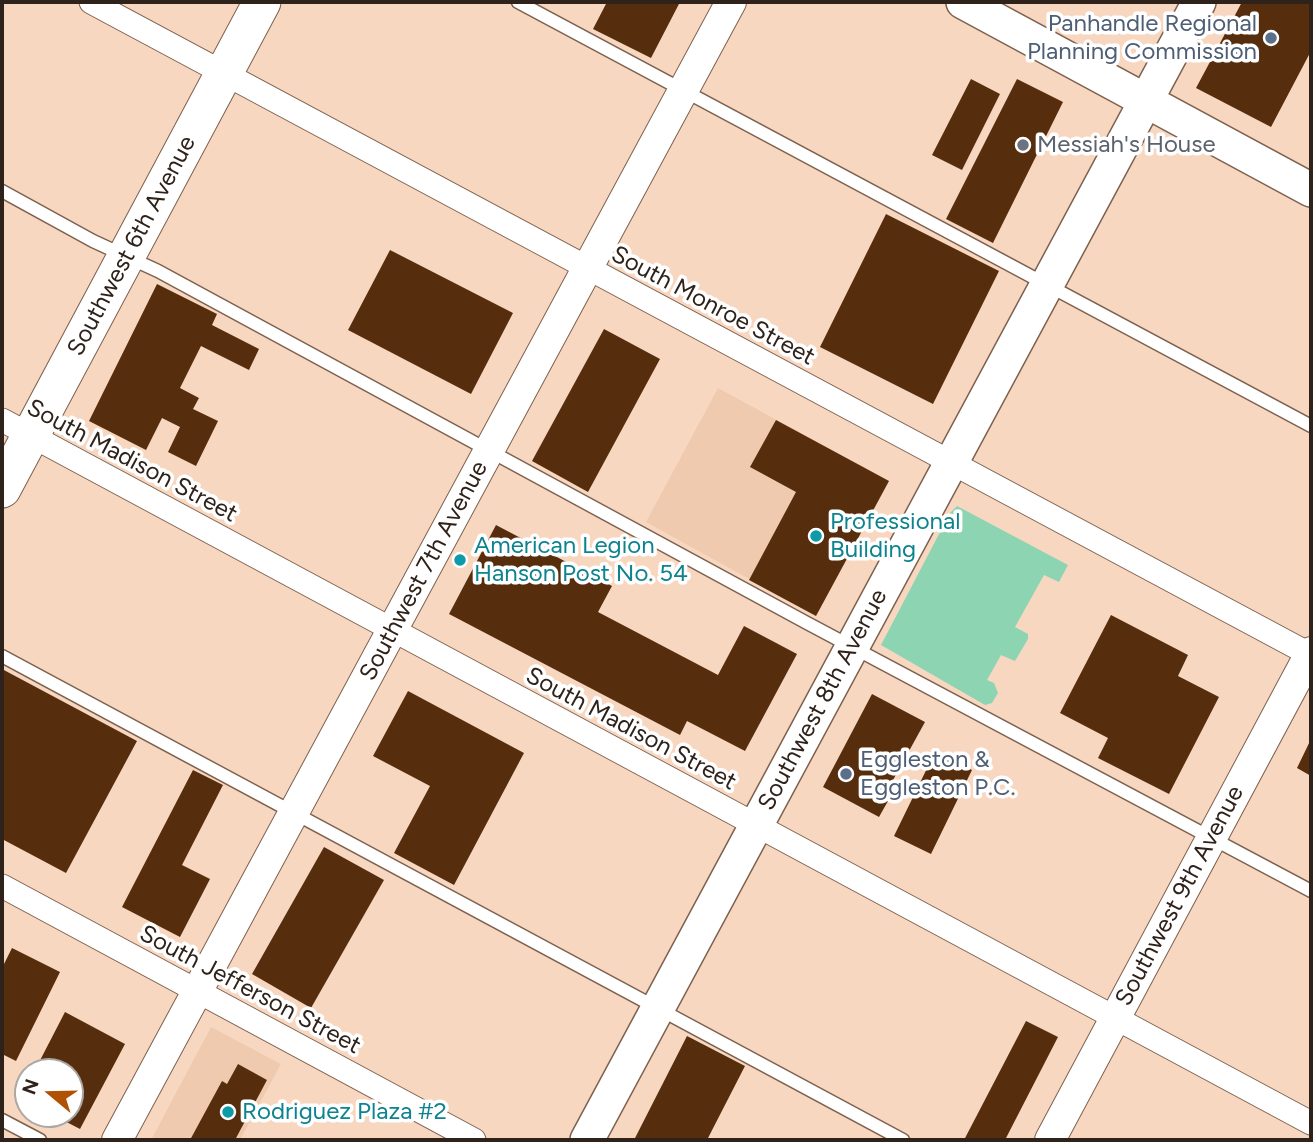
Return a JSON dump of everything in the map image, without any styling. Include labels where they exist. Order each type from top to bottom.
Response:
[{"type":"main road","name":"Southwest 6th Avenue","points":[[2,489],[16,428],[126,257],[262,2]]},
{"type":"main road","points":[[963,2],[1311,190]]},
{"type":"main road","name":"Southwest 8th Avenue","points":[[587,1140],[1199,2]]},
{"type":"street","name":"South Monroe Street","points":[[92,2],[951,464],[1311,654]]},
{"type":"street","name":"Southwest 7th Avenue","points":[[117,1140],[731,2]]},
{"type":"street","name":"South Madison Street","points":[[16,428],[1311,1123]]},
{"type":"street","name":"Southwest 9th Avenue","points":[[1050,1140],[1311,654]]},
{"type":"street","name":"South Jefferson Street","points":[[2,886],[474,1140]]},
{"type":"lane","points":[[518,2],[1311,426]]},
{"type":"lane","points":[[2,191],[126,257],[158,271],[1311,891]]},
{"type":"lane","points":[[2,656],[904,1140]]},
{"type":"lane","points":[[2,1120],[40,1140]]},
{"type":"shaded area","points":[[718,388],[889,481],[816,616],[646,522]]},
{"type":"shaded area","name":"Rodriguez Plaza #2","points":[[211,1027],[281,1064],[240,1140],[151,1140]]},
{"type":"green space","points":[[957,506],[1068,565],[1059,582],[1044,575],[1015,627],[1028,634],[1028,639],[1015,661],[1001,655],[987,680],[994,683],[998,693],[992,703],[985,705],[881,645],[950,513]]},
{"type":"building","points":[[607,2],[680,2],[651,58],[593,29]]},
{"type":"building","points":[[1242,2],[1311,2],[1311,51],[1271,127],[1196,88]]},
{"type":"building","points":[[971,79],[1000,94],[962,170],[932,155]]},
{"type":"building","points":[[1017,79],[1063,102],[993,243],[946,219]]},
{"type":"building","points":[[886,214],[999,271],[933,404],[820,347]]},
{"type":"building","points":[[390,250],[513,313],[471,394],[348,330]]},
{"type":"building","points":[[157,284],[217,314],[212,325],[259,349],[249,370],[201,346],[180,388],[199,398],[193,409],[218,421],[196,466],[168,452],[180,427],[162,418],[146,450],[89,421]]},
{"type":"building","points":[[604,329],[660,359],[588,492],[532,461]]},
{"type":"building","name":"Professional Building","points":[[776,420],[889,481],[816,616],[749,580],[796,492],[750,467]]},
{"type":"building","points":[[496,525],[612,586],[598,612],[718,675],[744,626],[797,654],[745,751],[687,721],[680,735],[449,614]]},
{"type":"building","points":[[1111,615],[1188,655],[1178,676],[1219,697],[1169,794],[1098,758],[1108,738],[1060,713]]},
{"type":"building","points":[[2,669],[137,741],[66,873],[2,839]]},
{"type":"building","points":[[408,691],[524,753],[454,885],[394,853],[430,786],[373,756]]},
{"type":"building","points":[[872,694],[925,722],[887,791],[892,794],[879,817],[823,787]]},
{"type":"building","points":[[1311,739],[1311,776],[1297,768]]},
{"type":"building","points":[[935,752],[972,770],[931,854],[894,836]]},
{"type":"building","points":[[193,770],[223,785],[182,865],[210,879],[180,937],[122,907]]},
{"type":"building","points":[[324,847],[384,880],[311,1008],[252,974]]},
{"type":"building","points":[[12,948],[60,972],[17,1058],[14,1060],[2,1054],[2,968]]},
{"type":"building","points":[[65,1012],[125,1044],[84,1121],[84,1058],[41,1058]]},
{"type":"building","points":[[1026,1021],[1058,1037],[1005,1140],[964,1140]]},
{"type":"building","points":[[687,1036],[745,1066],[707,1140],[634,1140]]},
{"type":"building","name":"Rodriguez Plaza #2","points":[[238,1064],[267,1080],[235,1140],[190,1140],[222,1081],[227,1084]]},
{"type":"place","name":"Panhandle Regional Planning Commission","points":[[1271,38]]},
{"type":"place","name":"Messiah's House","points":[[1023,145]]},
{"type":"place","name":"Professional Building","points":[[816,536]]},
{"type":"place","name":"American Legion Hanson Post No. 54","points":[[460,560]]},
{"type":"place","name":"Eggleston & Eggleston P.C.","points":[[846,774]]},
{"type":"place","name":"Rodriguez Plaza #2","points":[[228,1112]]}]
